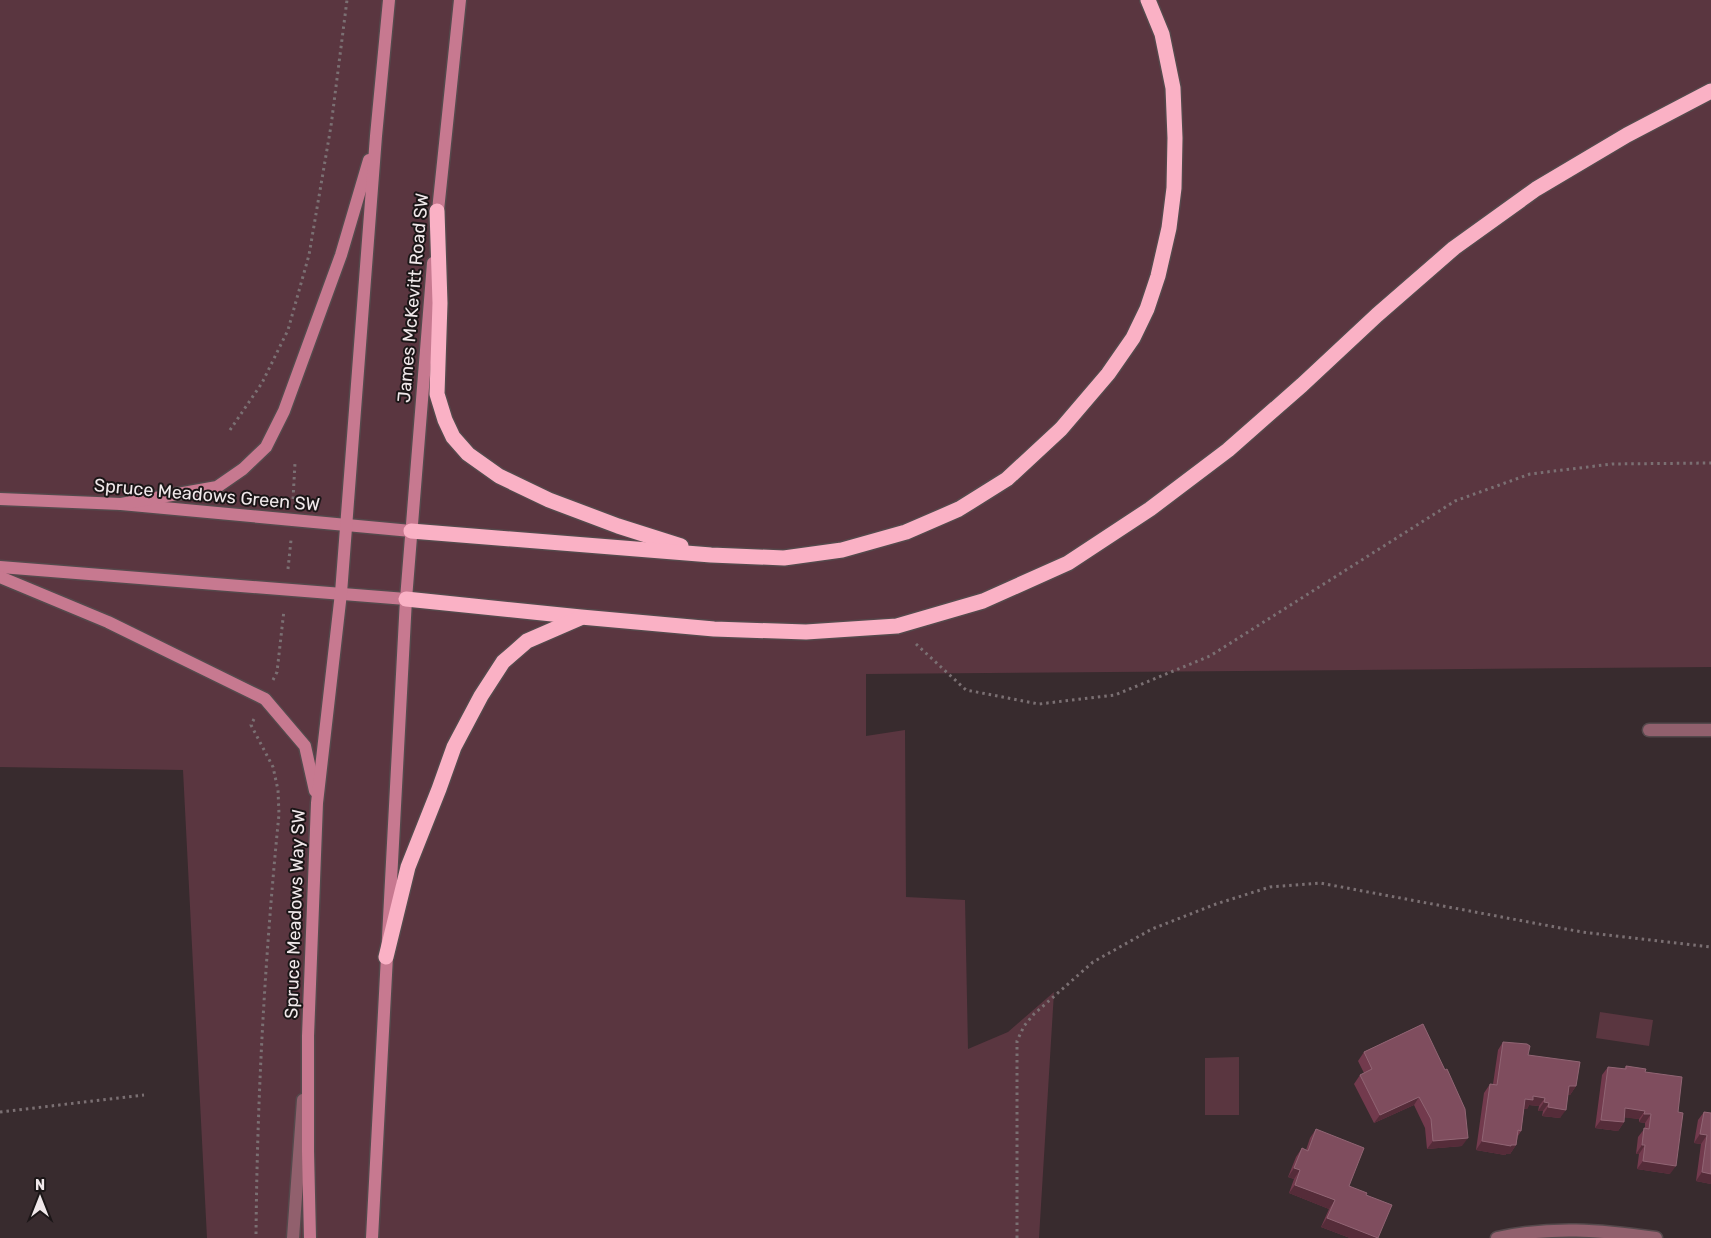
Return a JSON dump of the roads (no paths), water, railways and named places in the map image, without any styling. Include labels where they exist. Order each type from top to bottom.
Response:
[{"type":"highway","points":[[411,531],[711,555],[784,558],[842,550],[906,532],[959,509],[1008,479],[1061,429],[1108,374],[1133,338],[1147,309],[1158,276],[1167,237],[1174,188],[1176,138],[1173,88],[1162,34],[1148,0]]},
{"type":"highway","points":[[406,599],[581,618],[714,628],[806,632],[897,626],[984,601],[1068,563],[1150,509],[1228,450],[1302,385],[1376,315],[1454,248],[1536,189],[1627,135],[1711,91]]},
{"type":"highway","points":[[437,211],[440,303],[437,394],[445,420],[453,437],[468,454],[499,476],[549,500],[618,526],[711,555]]},
{"type":"highway","points":[[386,957],[408,867],[454,747],[481,696],[503,662],[527,642],[581,618]]},
{"type":"main road","points":[[341,593],[376,136],[390,0]]},
{"type":"main road","name":"James McKevitt Road SW","points":[[406,599],[437,211],[460,0]]},
{"type":"main road","points":[[121,504],[217,487],[243,469],[266,447],[284,411],[342,254],[376,136]]},
{"type":"main road","name":"Spruce Meadows Green SW","points":[[0,499],[121,504],[411,531]]},
{"type":"main road","points":[[0,567],[406,599],[372,1238]]},
{"type":"main road","points":[[0,577],[108,622],[265,700],[305,746],[317,802]]},
{"type":"main road","name":"Spruce Meadows Way SW","points":[[310,1238],[308,1036],[317,802],[341,593]]},
{"type":"street","points":[[1650,730],[1711,730]]},
{"type":"street","points":[[293,1238],[308,1036]]},
{"type":"street","points":[[1497,1238],[1527,1232],[1574,1229],[1656,1238]]}]
